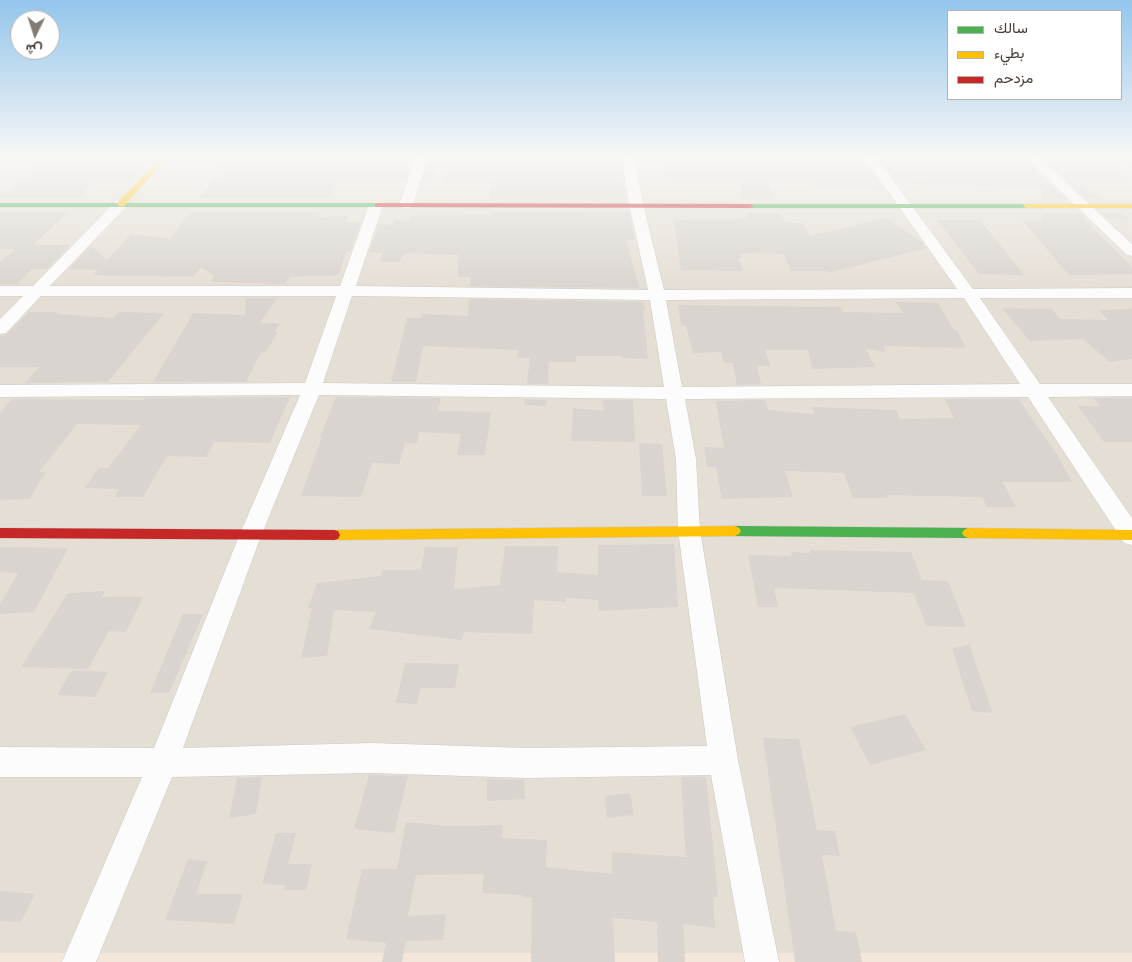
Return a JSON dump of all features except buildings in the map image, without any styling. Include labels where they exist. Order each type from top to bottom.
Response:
[{"type":"main road","points":[[0,205],[636,204],[1132,206]]},
{"type":"main road","points":[[0,534],[250,536],[508,534],[689,530],[1132,535]]},
{"type":"street","points":[[900,202],[970,294],[1132,535]]},
{"type":"street","points":[[1079,202],[1132,252]]},
{"type":"street","points":[[0,329],[122,204]]},
{"type":"street","points":[[78,962],[163,763],[250,536],[312,389],[376,204]]},
{"type":"street","points":[[636,204],[657,295],[686,459],[689,530],[723,760],[762,962]]},
{"type":"street","points":[[0,291],[346,291],[657,295],[1132,294]]},
{"type":"street","points":[[0,391],[312,389],[674,393],[1132,390]]},
{"type":"street","points":[[0,762],[163,763],[370,758],[528,763],[723,760]]},
{"type":"shaded area","points":[[0,202],[1132,202],[1132,954],[0,954]]},
{"type":"shaded area","points":[[0,953],[1132,953],[1132,962],[0,962]]},
{"type":"traffic: fast","points":[[0,205],[378,205]]},
{"type":"traffic: fast","points":[[750,206],[1027,206]]},
{"type":"traffic: fast","points":[[735,531],[968,533]]},
{"type":"traffic: slow","points":[[1027,206],[1132,206]]},
{"type":"traffic: slow","points":[[334,535],[735,531]]},
{"type":"traffic: slow","points":[[968,533],[1132,535]]},
{"type":"traffic: jam","points":[[378,205],[750,206]]},
{"type":"traffic: jam","points":[[0,533],[334,535]]}]
